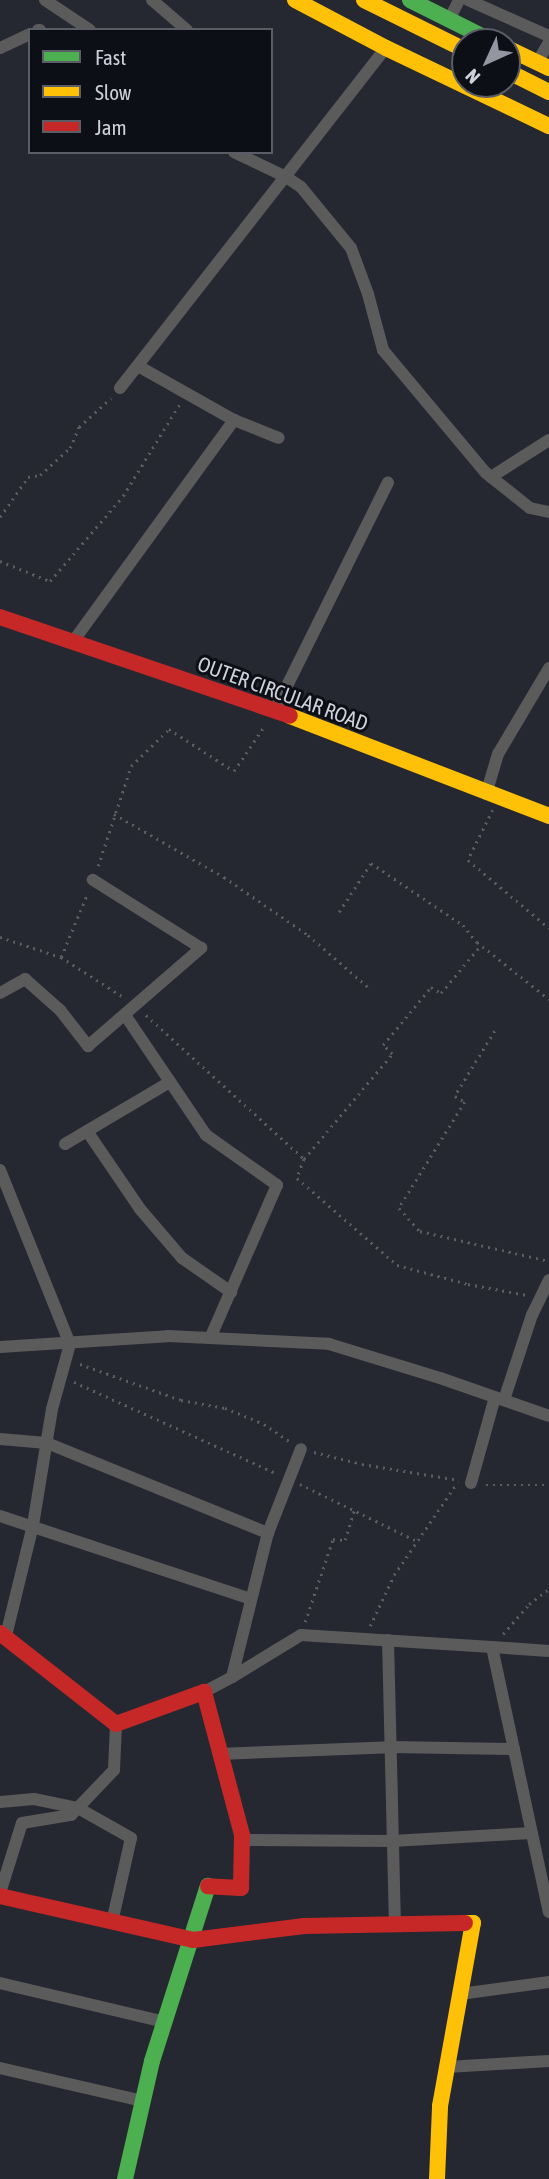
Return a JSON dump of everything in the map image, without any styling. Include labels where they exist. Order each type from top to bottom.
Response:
[{"type":"main road","points":[[295,0],[386,48],[549,126]]},
{"type":"main road","points":[[364,0],[451,43]]},
{"type":"main road","points":[[410,0],[465,28]]},
{"type":"main road","points":[[521,55],[543,66]]},
{"type":"main road","points":[[521,78],[549,92]]},
{"type":"main road","name":"OUTER CIRCULAR ROAD","points":[[0,617],[275,710],[549,816]]},
{"type":"main road","points":[[3,1635],[117,1724],[204,1692],[242,1839],[241,1888],[208,1885],[193,1940],[165,2022],[125,2179]]},
{"type":"main road","points":[[0,1895],[193,1940],[304,1926],[473,1923],[440,2106],[437,2179]]},
{"type":"street","points":[[45,0],[85,26]]},
{"type":"street","points":[[152,0],[185,28]]},
{"type":"street","points":[[449,20],[459,0]]},
{"type":"street","points":[[468,0],[549,36]]},
{"type":"street","points":[[0,48],[28,35]]},
{"type":"street","points":[[543,66],[549,42]]},
{"type":"street","points":[[120,388],[386,48]]},
{"type":"street","points":[[238,154],[301,187],[351,248],[368,294],[383,351],[491,477],[530,508],[549,512]]},
{"type":"street","points":[[138,366],[234,420],[279,438]]},
{"type":"street","points":[[72,643],[234,420]]},
{"type":"street","points":[[491,477],[549,440]]},
{"type":"street","points":[[275,710],[388,482]]},
{"type":"street","points":[[492,796],[498,754],[549,668]]},
{"type":"street","points":[[0,993],[25,979],[60,1010],[88,1046],[201,948],[93,880]]},
{"type":"street","points":[[125,1015],[206,1135],[277,1185],[210,1338]]},
{"type":"street","points":[[65,1144],[170,1082]]},
{"type":"street","points":[[87,1131],[140,1209],[181,1258],[231,1292]]},
{"type":"street","points":[[0,1170],[70,1344],[47,1443],[33,1525],[3,1635]]},
{"type":"street","points":[[465,1481],[549,1280]]},
{"type":"street","points":[[0,1347],[168,1336],[329,1345],[549,1416]]},
{"type":"street","points":[[0,1439],[47,1443],[268,1533]]},
{"type":"street","points":[[232,1677],[268,1533],[301,1448]]},
{"type":"street","points":[[0,1516],[251,1599]]},
{"type":"street","points":[[204,1692],[301,1635],[549,1651]]},
{"type":"street","points":[[388,1640],[395,1924]]},
{"type":"street","points":[[492,1647],[549,1912]]},
{"type":"street","points":[[0,1895],[6,1856],[22,1824],[71,1815],[114,1770],[117,1724]]},
{"type":"street","points":[[219,1754],[390,1747],[514,1749]]},
{"type":"street","points":[[0,1802],[34,1799],[78,1808],[131,1838],[112,1922]]},
{"type":"street","points":[[242,1839],[392,1841],[532,1833]]},
{"type":"street","points":[[460,1994],[549,1982]]},
{"type":"street","points":[[0,1983],[165,2022]]},
{"type":"street","points":[[447,2067],[549,2061]]},
{"type":"street","points":[[0,2068],[143,2101]]},
{"type":"path","points":[[0,517],[28,477],[40,475],[70,447],[79,427],[120,388]]},
{"type":"path","points":[[0,561],[50,581],[123,496],[186,393]]},
{"type":"path","points":[[61,957],[93,880],[131,766],[169,729],[234,771],[275,710]]},
{"type":"path","points":[[492,796],[468,860],[549,928]]},
{"type":"path","points":[[114,814],[224,877],[308,935],[368,987]]},
{"type":"path","points":[[339,912],[371,863],[463,925],[481,945],[549,999]]},
{"type":"path","points":[[0,937],[61,957],[136,1006],[304,1159]]},
{"type":"path","points":[[481,945],[441,993],[430,987],[383,1045],[392,1054],[304,1159],[297,1178],[397,1265],[468,1284],[540,1298]]},
{"type":"path","points":[[495,1031],[455,1096],[465,1102],[399,1208],[420,1231],[549,1261]]},
{"type":"path","points":[[61,1376],[126,1403],[417,1541]]},
{"type":"path","points":[[364,1639],[394,1575],[417,1541],[465,1481]]},
{"type":"path","points":[[301,1635],[333,1539],[345,1540],[354,1510]]},
{"type":"path","points":[[492,1647],[529,1604],[549,1590]]},
{"type":"traffic: fast","points":[[410,0],[466,28]]},
{"type":"traffic: fast","points":[[125,2179],[152,2061],[208,1886]]},
{"type":"traffic: slow","points":[[295,0],[386,48],[549,126]]},
{"type":"traffic: slow","points":[[364,0],[451,43]]},
{"type":"traffic: slow","points":[[521,55],[549,68]]},
{"type":"traffic: slow","points":[[521,78],[549,92]]},
{"type":"traffic: slow","points":[[290,716],[549,816]]},
{"type":"traffic: slow","points":[[437,2179],[440,2106],[473,1923],[465,1923]]},
{"type":"traffic: jam","points":[[0,617],[290,716]]},
{"type":"traffic: jam","points":[[0,1633],[116,1724],[204,1692],[242,1835],[241,1888],[208,1886]]},
{"type":"traffic: jam","points":[[0,1896],[193,1940],[304,1926],[465,1923]]}]
